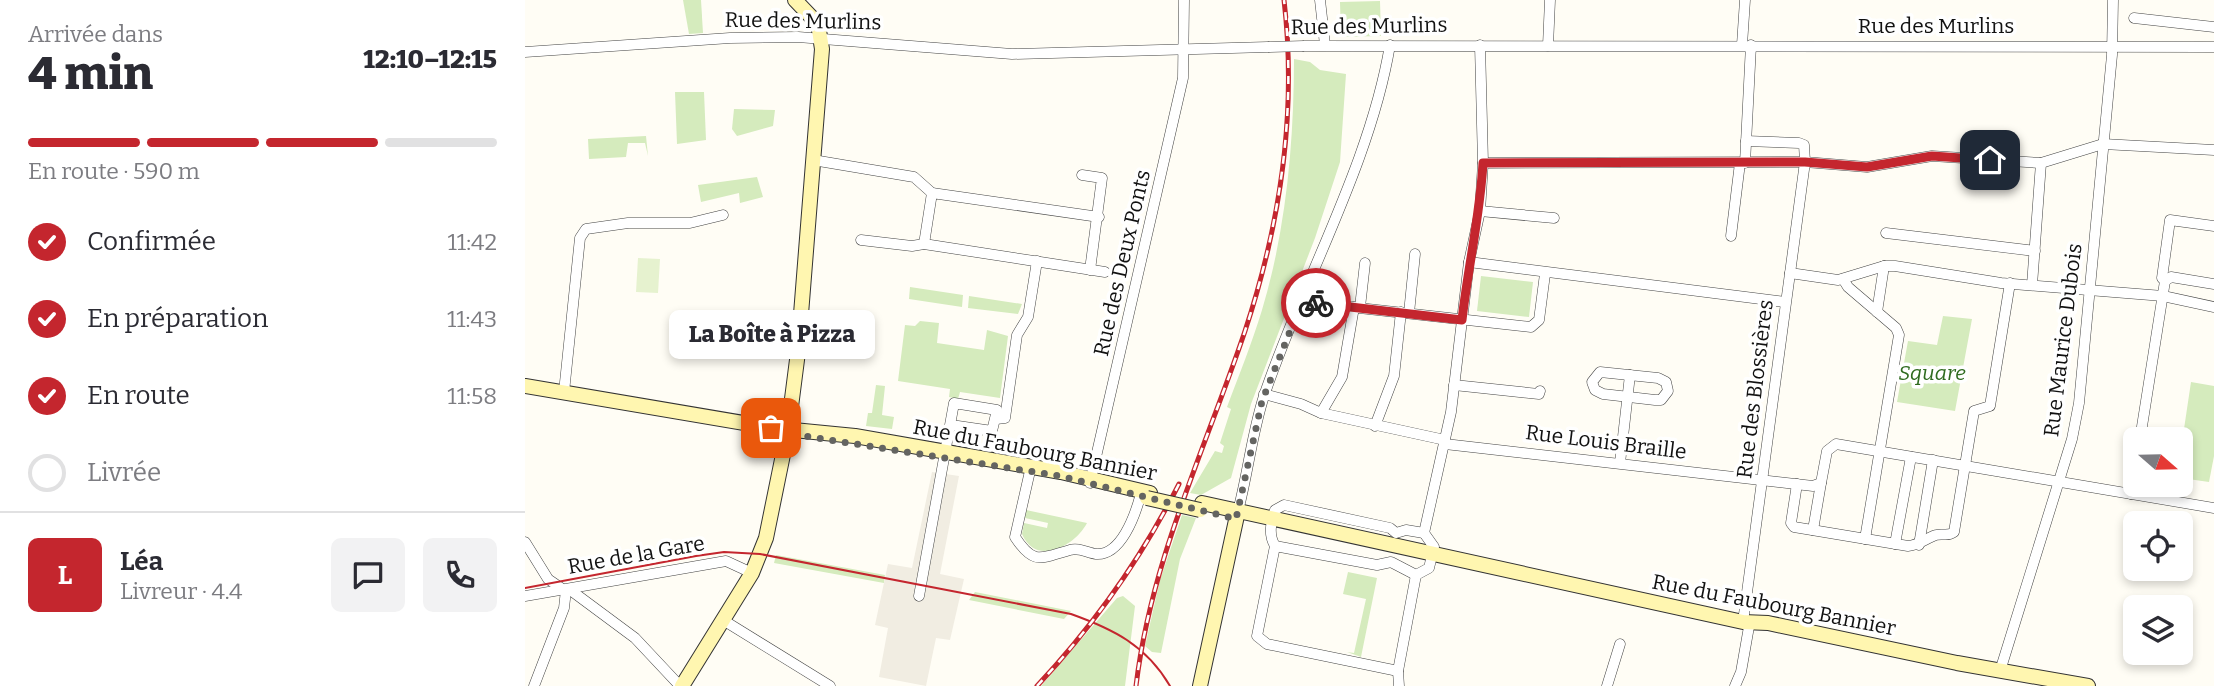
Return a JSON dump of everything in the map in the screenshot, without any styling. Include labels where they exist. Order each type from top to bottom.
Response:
[{"type":"main road","points":[[786,0],[824,36]]},
{"type":"main road","points":[[681,686],[752,573],[760,554],[788,430],[824,36],[813,18],[795,0]]},
{"type":"main road","name":"Rue du Faubourg Bannier","points":[[525,386],[788,430],[804,436],[947,454],[1747,622],[2087,686]]},
{"type":"main road","name":"Rue du Faubourg Bannier","points":[[947,454],[1090,482]]},
{"type":"main road","points":[[1200,686],[1237,515]]},
{"type":"main road","points":[[1207,686],[1209,646]]},
{"type":"street","name":"Rue des Deux Ponts","points":[[1090,482],[1183,78],[1184,0]]},
{"type":"street","points":[[1320,0],[1325,45]]},
{"type":"street","points":[[1548,46],[1550,0]]},
{"type":"street","points":[[1731,236],[1746,141],[1745,0]]},
{"type":"street","name":"Rue Maurice Dubois","points":[[2000,671],[2073,439],[2091,291],[2113,0]]},
{"type":"street","points":[[2134,18],[2214,27]]},
{"type":"street","name":"Rue des Murlins","points":[[525,52],[730,38],[824,36],[1012,54],[1325,45],[2214,47]]},
{"type":"street","points":[[1237,515],[1264,394],[1350,176],[1377,99],[1389,45]]},
{"type":"street","points":[[1399,686],[1398,671],[1416,575],[1429,568],[1432,556],[1431,540],[1424,533],[1445,442],[1469,262],[1480,211],[1483,163],[1480,45]]},
{"type":"street","points":[[1746,141],[1799,143],[1804,145],[1805,162]]},
{"type":"street","points":[[1483,163],[1805,162],[1867,167],[1932,156],[2041,163],[2103,144],[2214,150]]},
{"type":"street","points":[[814,160],[914,177],[932,192],[1098,216]]},
{"type":"street","name":"Rue des Blossières","points":[[1735,686],[1741,672],[1785,302],[1805,162]]},
{"type":"street","points":[[2032,285],[2041,163]]},
{"type":"street","points":[[1083,175],[1102,178],[1090,270]]},
{"type":"street","points":[[924,244],[932,192]]},
{"type":"street","points":[[1480,211],[1554,218]]},
{"type":"street","points":[[563,392],[582,233],[594,225],[690,223],[723,215]]},
{"type":"street","points":[[2142,427],[2163,296],[2165,281],[2162,278],[2170,220],[2214,226]]},
{"type":"street","points":[[1887,233],[2035,251]]},
{"type":"street","points":[[861,240],[912,246],[924,244],[1105,272]]},
{"type":"street","points":[[1375,426],[1394,376],[1415,254]]},
{"type":"street","points":[[996,419],[1005,418],[1017,335],[1028,317],[1037,261]]},
{"type":"street","points":[[1469,262],[1545,274],[1785,302]]},
{"type":"street","points":[[1321,412],[1342,377],[1365,263]]},
{"type":"street","points":[[1790,273],[1843,279],[1884,266],[2010,283],[2163,296],[2214,307]]},
{"type":"street","points":[[1877,312],[1884,266]]},
{"type":"street","points":[[1303,299],[1462,320],[1536,325],[1545,274]]},
{"type":"street","points":[[2165,281],[2171,277],[2214,284]]},
{"type":"street","points":[[1843,279],[1847,288],[1896,328],[1899,335],[1865,539]]},
{"type":"street","points":[[1797,484],[1792,526],[1895,544],[1919,545],[1938,534],[1948,536],[1954,532],[1974,411],[1977,407],[1990,406],[2010,283]]},
{"type":"street","points":[[1600,372],[1630,375],[1663,379],[1668,391],[1661,400],[1627,397],[1599,393],[1592,382],[1600,372]]},
{"type":"street","points":[[1620,463],[1630,375]]},
{"type":"street","points":[[1454,385],[1539,394],[1540,391]]},
{"type":"street","name":"Rue Louis Braille","points":[[1264,394],[1321,412],[1445,442],[1813,486],[1821,483]]},
{"type":"street","points":[[919,596],[947,454],[954,403],[994,409],[996,419],[992,431],[951,425]]},
{"type":"street","points":[[1813,530],[1827,451],[1836,444],[2123,493]]},
{"type":"street","points":[[1895,544],[1910,457]]},
{"type":"street","points":[[1919,545],[1933,460]]},
{"type":"street","points":[[1030,471],[1015,537],[1028,554],[1039,558],[1074,549],[1098,554],[1109,551],[1146,496]]},
{"type":"street","points":[[2149,497],[2214,508]]},
{"type":"street","points":[[1272,524],[1271,539],[1275,546],[1257,636],[1259,639],[1267,644],[1398,671]]},
{"type":"street","name":"Rue du Faubourg Bannier","points":[[1275,546],[1377,565],[1406,530],[1424,533]]},
{"type":"street","points":[[525,542],[548,579],[635,638],[681,686]]},
{"type":"street","name":"Rue du Faubourg Bannier","points":[[1393,548],[1416,575]]},
{"type":"street","name":"Rue de la Gare","points":[[525,596],[726,561],[752,573]]},
{"type":"street","points":[[534,686],[564,608],[566,589]]},
{"type":"street","points":[[723,620],[830,686]]},
{"type":"street","points":[[1607,686],[1620,644]]},
{"type":"green space","points":[[683,0],[701,0],[703,33],[689,34]]},
{"type":"green space","points":[[1380,1],[1381,36],[1341,37],[1340,2]]},
{"type":"green space","points":[[1294,59],[1310,62],[1320,70],[1346,74],[1340,162],[1315,238],[1251,404],[1231,478],[1201,495],[1190,493],[1215,451],[1222,453],[1224,446],[1220,443],[1231,409],[1227,407],[1254,335],[1270,280],[1287,186]]},
{"type":"green space","points":[[675,92],[704,92],[706,140],[677,144]]},
{"type":"green space","points":[[734,109],[775,110],[773,126],[737,136],[732,129]]},
{"type":"green space","points":[[646,136],[648,156],[645,143],[628,143],[626,157],[589,159],[588,139]]},
{"type":"green space","points":[[757,177],[763,197],[740,203],[739,193],[701,202],[698,185]]},
{"type":"green space","points":[[638,258],[660,259],[658,293],[636,292]]},
{"type":"green space","points":[[1481,276],[1533,282],[1529,317],[1477,311]]},
{"type":"green space","points":[[910,287],[963,295],[962,307],[909,299]]},
{"type":"green space","points":[[969,296],[1022,304],[1018,314],[968,308]]},
{"type":"green space","name":"Square","points":[[1943,316],[1972,319],[1955,411],[1897,402],[1908,341],[1937,345]]},
{"type":"green space","points":[[920,321],[939,323],[937,343],[984,350],[987,330],[1008,336],[1000,398],[960,392],[958,399],[949,397],[950,389],[898,381],[905,325],[915,326]]},
{"type":"green space","points":[[2191,382],[2214,386],[2214,456],[2209,482],[2193,480],[2193,427],[2184,427]]},
{"type":"green space","points":[[876,385],[885,386],[882,415],[894,417],[892,429],[866,426],[868,413],[872,413]]},
{"type":"green space","points":[[1026,510],[1087,523],[1074,539],[1065,545],[1055,550],[1036,549],[1028,544],[1022,534],[1024,523],[1047,528],[1048,523],[1025,518]]},
{"type":"green space","points":[[1182,515],[1196,518],[1180,559],[1161,653],[1152,652],[1145,646],[1160,580]]},
{"type":"green space","points":[[776,555],[885,575],[884,583],[774,563]]},
{"type":"green space","points":[[1348,572],[1377,578],[1361,657],[1347,652],[1354,653],[1366,599],[1343,594]]},
{"type":"green space","points":[[975,592],[1071,611],[1064,619],[969,600]]},
{"type":"green space","points":[[1123,596],[1135,606],[1125,686],[1041,686],[1117,598]]},
{"type":"shaded area","points":[[932,472],[959,476],[940,574],[964,579],[950,640],[936,638],[926,686],[879,677],[888,628],[875,625],[888,564],[912,568]]},
{"type":"tram line","points":[[525,588],[696,556],[724,552],[760,554],[1071,614],[1127,640],[1150,660],[1170,686]]},
{"type":"railway","points":[[1136,686],[1143,639],[1167,550],[1245,331],[1268,250],[1283,167],[1287,126],[1284,0]]},
{"type":"railway","points":[[1037,686],[1078,639],[1115,590],[1149,539],[1179,484]]},
{"type":"way so far","points":[[771,428],[804,436],[947,456],[1060,476],[1236,519],[1264,394],[1303,299],[1316,303]]},
{"type":"place","name":"La Boîte à Pizza","points":[[771,428]]},
{"type":"route","points":[[1316,303],[1462,320],[1469,262],[1480,211],[1483,163],[1805,162],[1867,167],[1932,156],[1990,160]]}]
